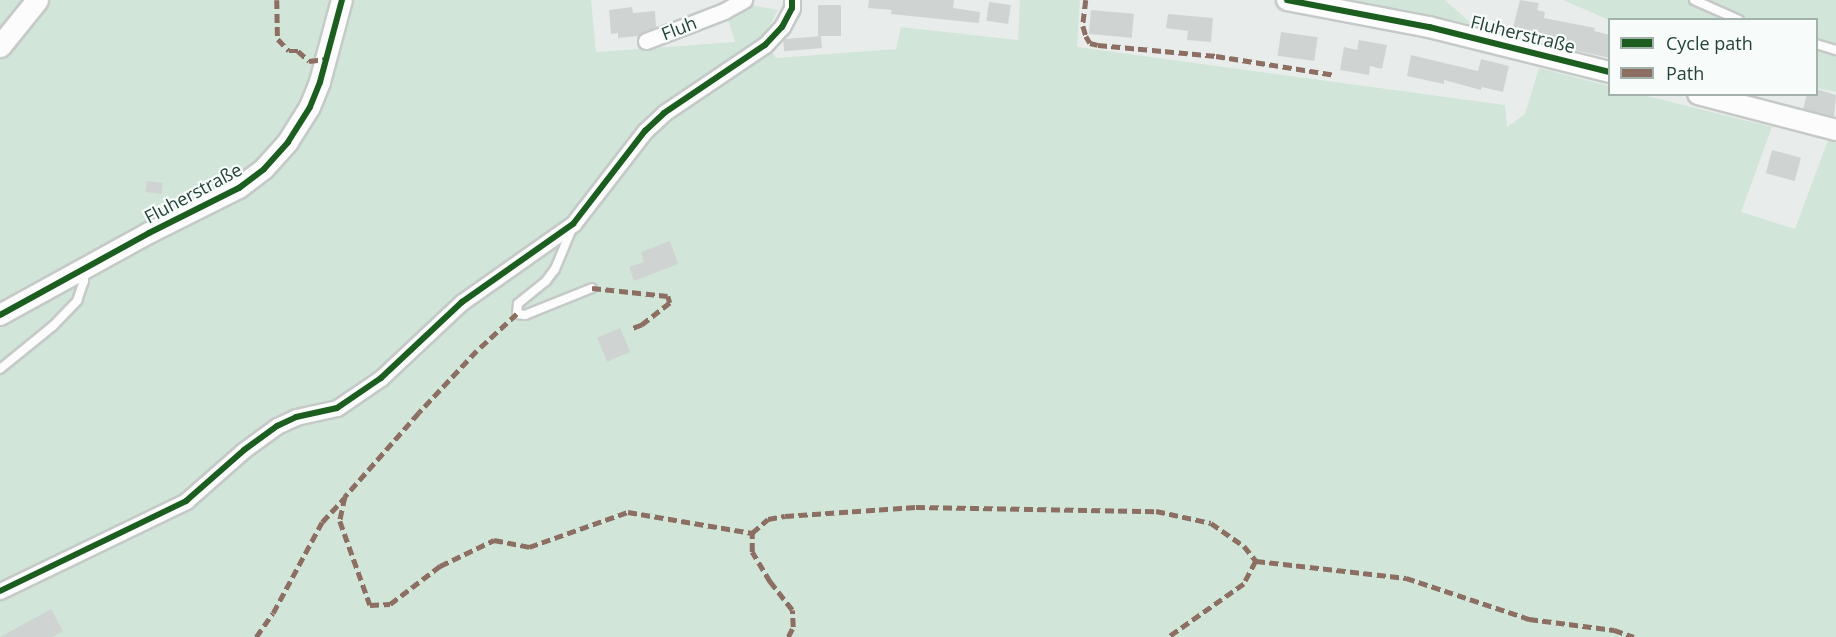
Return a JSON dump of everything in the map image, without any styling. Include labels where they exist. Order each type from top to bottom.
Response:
[{"type":"main road","points":[[0,46],[37,0]]},
{"type":"street","name":"Fluherstraße","points":[[0,315],[82,269],[240,188],[264,169],[288,141],[310,107],[320,82],[342,0]]},
{"type":"street","name":"Fluh","points":[[646,40],[724,11],[744,0]]},
{"type":"street","points":[[0,591],[186,501],[244,450],[277,426],[296,417],[336,408],[381,378],[462,303],[573,224],[645,131],[664,113],[765,45],[782,27],[792,8],[792,0]]},
{"type":"street","name":"Fluherstraße","points":[[1287,0],[1429,27],[1608,72]]},
{"type":"street","points":[[1706,96],[1836,130]]},
{"type":"lane","points":[[1694,0],[1734,18]]},
{"type":"lane","points":[[1818,45],[1836,50]]},
{"type":"lane","points":[[573,224],[555,270],[546,281],[518,304],[517,314],[525,315],[592,288]]},
{"type":"lane","points":[[0,369],[53,326],[77,301],[84,281],[82,269]]},
{"type":"green space","points":[[0,0],[591,0],[596,52],[735,42],[728,20],[751,5],[778,10],[763,37],[776,58],[896,49],[901,27],[1018,40],[1020,0],[1080,0],[1077,47],[1505,105],[1507,127],[1525,114],[1539,68],[1608,86],[1608,96],[1647,96],[1772,127],[1741,212],[1795,229],[1828,140],[1836,142],[1836,637],[0,637]]},
{"type":"green space","points":[[1350,0],[1445,0],[1472,24],[1365,3],[1350,6]]},
{"type":"green space","points":[[1563,0],[1836,0],[1836,92],[1818,88],[1818,18],[1608,20]]},
{"type":"building","points":[[869,0],[954,0],[953,8],[980,12],[979,23],[891,14],[892,10],[868,8]]},
{"type":"building","points":[[1520,0],[1539,3],[1537,10],[1545,12],[1544,18],[1595,28],[1594,31],[1608,34],[1608,58],[1565,48],[1566,45],[1512,31]]},
{"type":"building","points":[[989,2],[1011,5],[1008,24],[986,21]]},
{"type":"building","points":[[818,5],[841,5],[841,36],[818,36]]},
{"type":"building","points":[[632,7],[633,13],[655,11],[656,27],[638,36],[618,38],[618,33],[611,34],[609,10]]},
{"type":"building","points":[[1091,10],[1134,14],[1132,38],[1089,34]]},
{"type":"building","points":[[1168,14],[1213,18],[1211,42],[1187,40],[1188,31],[1166,28]]},
{"type":"building","points":[[1281,32],[1318,37],[1314,61],[1278,56]]},
{"type":"building","points":[[821,36],[822,48],[784,51],[783,39]]},
{"type":"building","points":[[1359,40],[1387,45],[1382,69],[1370,66],[1369,75],[1340,70],[1344,47],[1357,50]]},
{"type":"building","points":[[1411,55],[1478,71],[1481,59],[1509,66],[1503,92],[1482,87],[1481,90],[1444,80],[1444,84],[1407,76]]},
{"type":"building","points":[[1818,90],[1836,95],[1834,117],[1803,109],[1806,96],[1818,96]]},
{"type":"building","points":[[1772,150],[1801,158],[1795,181],[1766,173]]},
{"type":"building","points":[[147,181],[163,183],[162,194],[146,192]]},
{"type":"building","points":[[670,241],[678,264],[634,281],[629,267],[644,262],[641,252]]},
{"type":"building","points":[[620,328],[630,352],[607,362],[597,338]]},
{"type":"building","points":[[51,609],[63,631],[53,637],[0,637]]},
{"type":"marked path","points":[[277,0],[278,39],[289,51],[298,51],[309,61],[326,59]]},
{"type":"marked path","points":[[1086,0],[1083,26],[1090,43],[1216,56],[1336,75]]},
{"type":"marked path","points":[[592,288],[668,296],[670,303],[642,325],[631,329]]},
{"type":"marked path","points":[[517,314],[477,351],[345,497],[340,521],[370,605],[390,604],[440,566],[494,540],[529,547],[628,512],[752,533]]},
{"type":"marked path","points":[[256,637],[273,613],[322,522],[345,497]]},
{"type":"marked path","points":[[788,637],[793,627],[792,610],[770,582],[752,552],[752,533],[768,519],[785,516],[916,507],[1156,511],[1211,523],[1244,546],[1256,561],[1244,584],[1169,637]]},
{"type":"marked path","points":[[1256,561],[1406,578],[1529,619],[1614,630],[1634,637]]},
{"type":"cycle path","points":[[0,315],[149,233],[239,188],[264,169],[288,142],[310,107],[320,82],[342,0]]},
{"type":"cycle path","points":[[0,591],[186,501],[244,450],[277,426],[296,417],[337,408],[381,378],[462,302],[573,224],[645,131],[664,113],[765,45],[782,27],[792,8],[792,0]]},
{"type":"cycle path","points":[[1287,0],[1429,27],[1608,72]]}]
